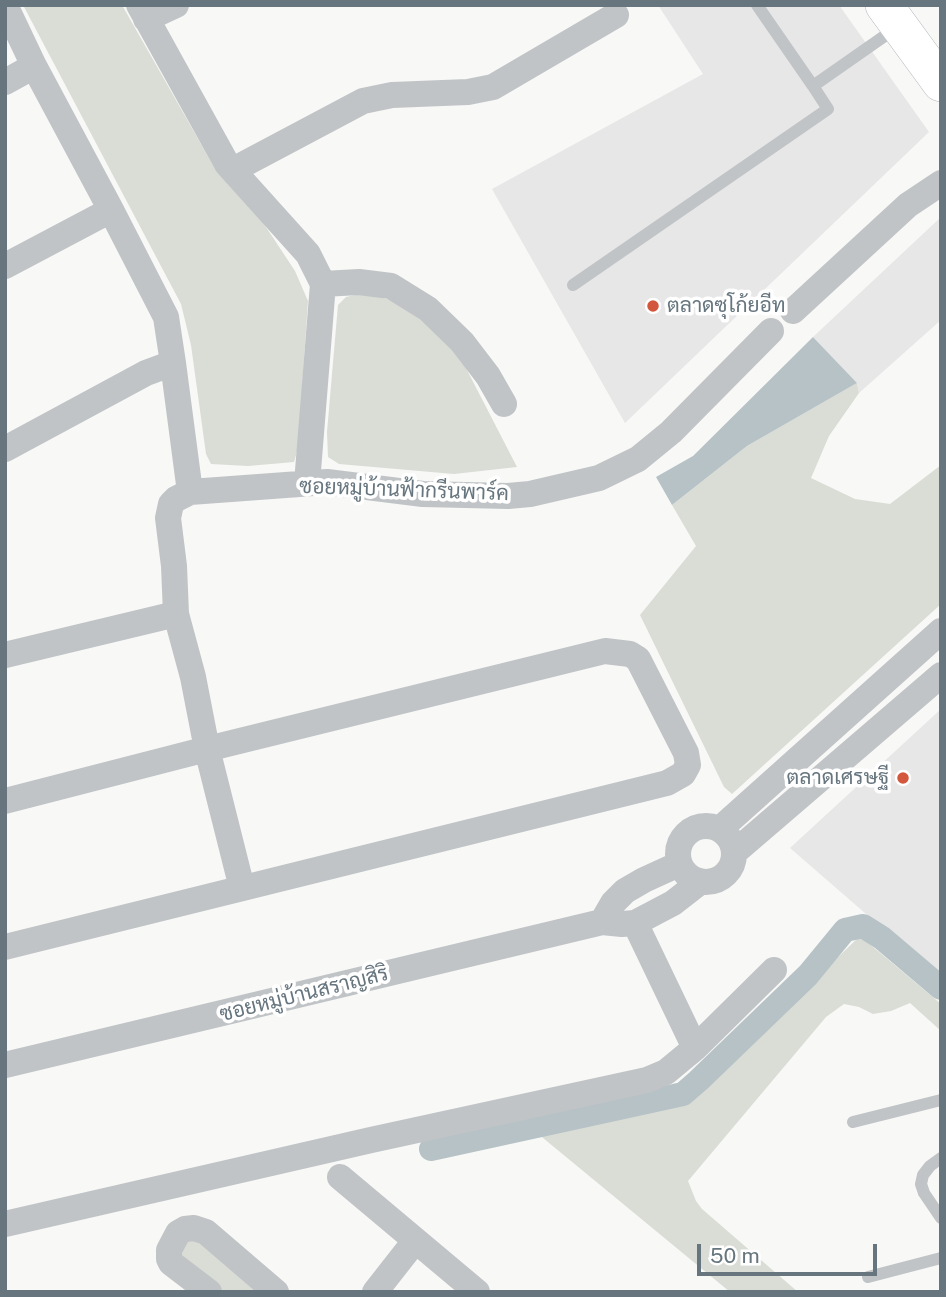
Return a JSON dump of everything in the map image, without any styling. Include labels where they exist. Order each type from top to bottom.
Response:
[{"type":"main road","points":[[892,15],[941,83]]},
{"type":"street","points":[[5,5],[34,66],[166,317],[190,492],[176,499],[168,518],[176,614],[242,888]]},
{"type":"street","points":[[176,5],[143,12],[227,164],[308,254],[323,285],[307,483]]},
{"type":"street","points":[[233,170],[363,101],[392,94],[468,92],[493,87],[616,15]]},
{"type":"street","points":[[5,82],[34,66]]},
{"type":"street","points":[[793,311],[908,205],[941,183]]},
{"type":"street","points":[[5,266],[111,209]]},
{"type":"street","points":[[323,285],[359,282],[391,286],[428,309],[462,342],[488,376],[504,404]]},
{"type":"street","name":"ซอยหมู่บ้านฟ้ากรีนพาร์ค","points":[[190,492],[327,482],[423,494],[508,496],[530,494],[599,478],[638,459],[671,432],[771,331]]},
{"type":"street","points":[[5,449],[146,373],[173,363]]},
{"type":"street","points":[[5,655],[176,614]]},
{"type":"street","points":[[721,828],[941,631]]},
{"type":"street","points":[[5,801],[605,651],[630,654],[638,659],[686,753],[688,765],[683,774],[667,783],[5,947]]},
{"type":"street","name":"ซอยหมู่บ้านสราญสิริ","points":[[5,1065],[602,922],[635,923],[673,903],[700,882],[724,876],[730,870],[735,852],[941,674]]},
{"type":"street","points":[[700,882],[684,872],[679,864],[678,846],[688,831],[705,825],[721,828],[729,836],[735,852]]},
{"type":"street","points":[[602,922],[612,903],[625,891],[679,864]]},
{"type":"street","points":[[635,923],[695,1048]]},
{"type":"street","points":[[5,1224],[647,1080],[666,1072],[695,1048],[774,970]]},
{"type":"street","points":[[340,1177],[477,1292]]},
{"type":"street","points":[[209,1292],[169,1259],[169,1250],[178,1233],[185,1229],[194,1228],[205,1232],[276,1292]]},
{"type":"street","points":[[375,1292],[415,1241]]},
{"type":"lane","points":[[573,285],[828,108],[757,5]]},
{"type":"lane","points":[[813,86],[892,15]]},
{"type":"lane","points":[[853,1122],[941,1100]]},
{"type":"lane","points":[[941,1158],[923,1175],[921,1184],[923,1193],[941,1218]]},
{"type":"lane","points":[[868,1277],[941,1258]]},
{"type":"shaded area","points":[[23,5],[122,5],[214,167],[262,221],[295,271],[308,301],[298,448],[294,462],[248,466],[211,464],[206,454],[191,345],[181,304]]},
{"type":"shaded area","name":"ตลาดซุโก้ยอีท","points":[[658,5],[839,5],[929,132],[625,423],[492,189],[703,74]]},
{"type":"shaded area","points":[[941,217],[941,320],[859,393],[857,383],[813,337]]},
{"type":"shaded area","points":[[363,293],[391,300],[451,339],[517,467],[454,474],[339,464],[328,457],[327,432],[338,305],[346,297]]},
{"type":"shaded area","points":[[813,337],[857,383],[747,446],[672,505],[656,477],[693,456]]},
{"type":"shaded area","points":[[857,383],[859,393],[829,436],[811,478],[855,499],[890,504],[941,465],[941,604],[732,794],[724,787],[640,615],[696,546],[672,505],[747,446]]},
{"type":"shaded area","name":"ตลาดเศรษฐี","points":[[941,709],[941,979],[790,848]]},
{"type":"shaded area","points":[[860,936],[941,1004],[941,1031],[910,1003],[891,1011],[873,1014],[844,1004],[826,1017],[688,1181],[702,1209],[798,1292],[730,1292],[537,1133],[566,1129],[681,1102],[733,1058]]},
{"type":"shaded area","points":[[197,1237],[268,1292],[223,1292],[177,1261],[184,1238]]},
{"type":"waterway","points":[[431,1149],[683,1094],[808,975],[845,930],[863,926],[882,938],[941,988]]},
{"type":"place","name":"ตลาดซุโก้ยอีท","points":[[653,306]]},
{"type":"place","name":"ตลาดเศรษฐี","points":[[903,778]]}]
